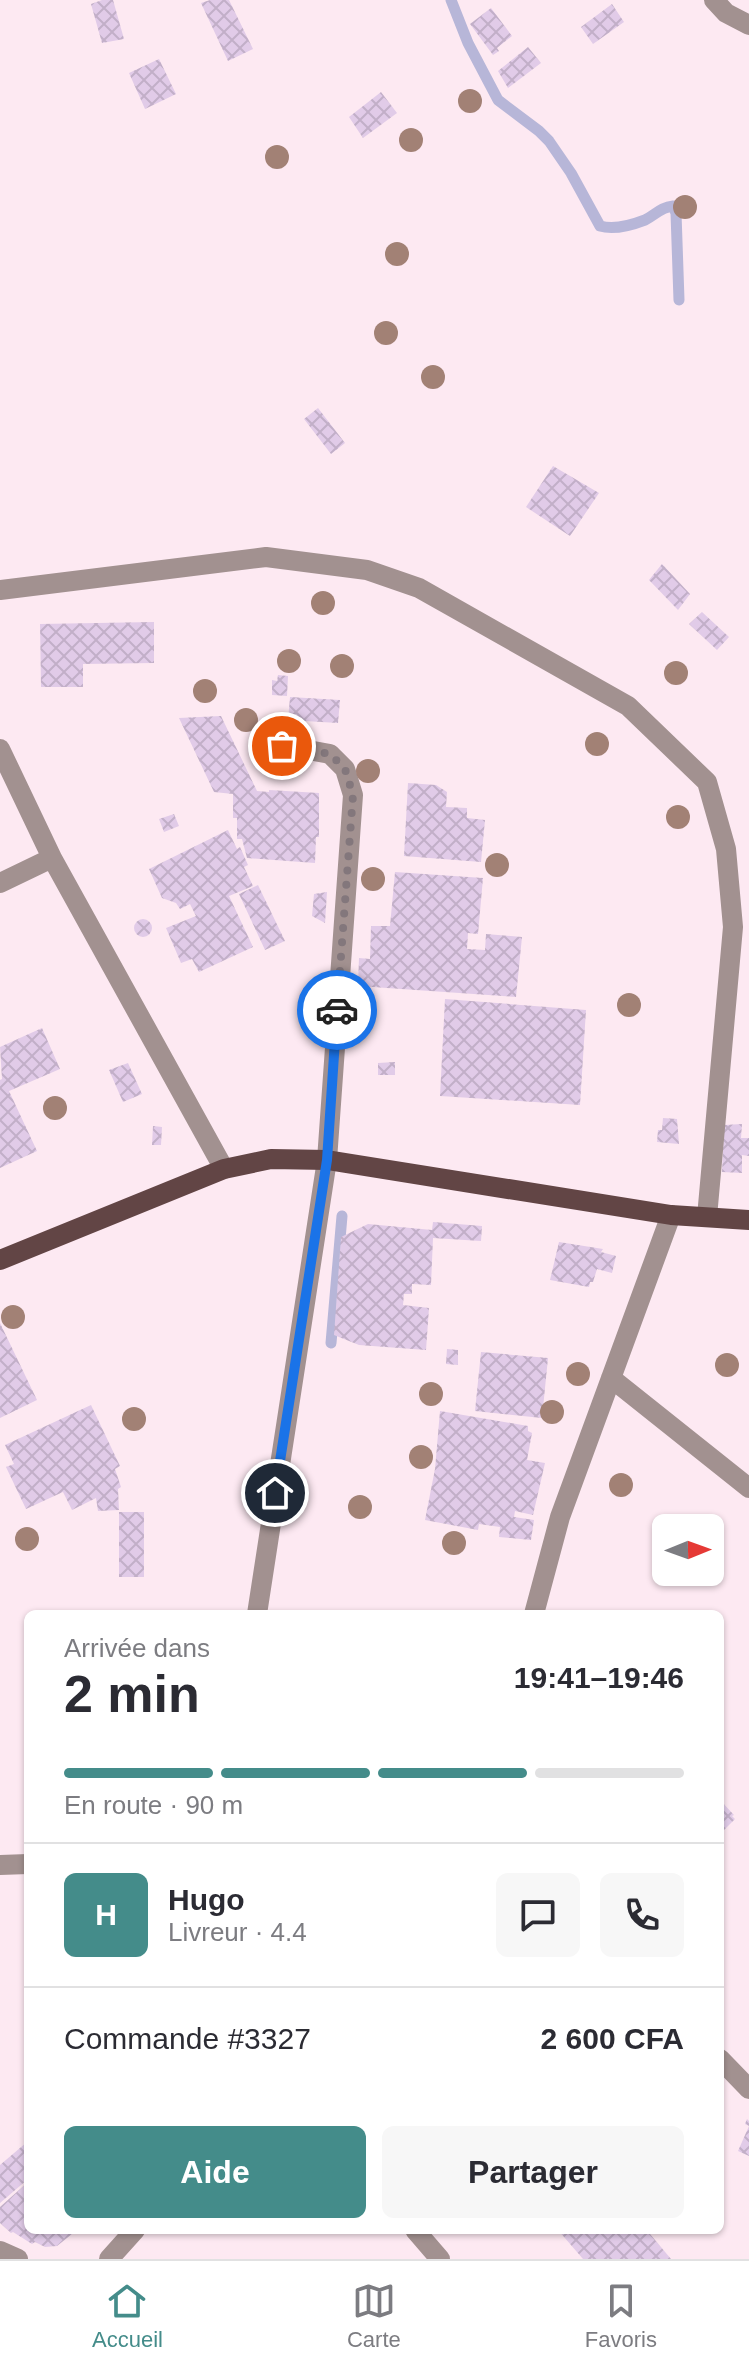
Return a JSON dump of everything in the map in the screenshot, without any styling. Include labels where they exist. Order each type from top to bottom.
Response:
[{"type":"main road","points":[[0,1260],[224,1169],[271,1159],[327,1160],[671,1215],[749,1220]]},
{"type":"street","points":[[714,0],[726,13],[749,25]]},
{"type":"street","points":[[0,590],[266,557],[367,570],[419,588],[628,706],[707,782],[726,849],[733,927],[707,1217]]},
{"type":"street","points":[[258,1610],[327,1160],[353,795],[345,769],[330,754],[259,741]]},
{"type":"street","points":[[0,749],[52,858],[224,1169]]},
{"type":"street","points":[[0,883],[52,858]]},
{"type":"street","points":[[535,1610],[560,1517],[671,1215]]},
{"type":"street","points":[[611,1378],[749,1488]]},
{"type":"street","points":[[0,1865],[24,1864]]},
{"type":"street","points":[[724,2063],[749,2089]]},
{"type":"street","points":[[109,2259],[131,2234]]},
{"type":"street","points":[[418,2234],[440,2259]]},
{"type":"street","points":[[0,2251],[18,2259]]},
{"type":"building","points":[[113,0],[124,39],[102,43],[91,4]]},
{"type":"building","points":[[229,0],[253,49],[228,61],[201,3]]},
{"type":"building","points":[[612,4],[624,22],[593,44],[581,27]]},
{"type":"building","points":[[491,8],[512,36],[493,55],[470,24]]},
{"type":"building","points":[[528,47],[541,63],[508,88],[498,71]]},
{"type":"building","points":[[159,59],[176,94],[145,109],[129,73]]},
{"type":"building","points":[[381,92],[397,113],[363,138],[349,117]]},
{"type":"building","points":[[318,408],[345,443],[331,454],[304,419]]},
{"type":"building","points":[[553,466],[599,493],[570,536],[526,507]]},
{"type":"building","points":[[662,564],[690,594],[678,610],[649,580]]},
{"type":"building","points":[[702,612],[729,637],[717,650],[689,624]]},
{"type":"building","points":[[154,622],[154,663],[83,664],[83,687],[41,687],[40,624]]},
{"type":"building","points":[[278,675],[288,676],[287,696],[272,695],[272,680],[277,681]]},
{"type":"building","points":[[290,697],[340,700],[338,723],[288,720]]},
{"type":"building","points":[[221,716],[257,791],[319,793],[319,837],[316,837],[315,863],[247,858],[242,839],[237,839],[233,794],[214,792],[179,718]]},
{"type":"building","points":[[408,783],[436,785],[447,792],[446,807],[467,808],[467,818],[485,820],[481,862],[404,856]]},
{"type":"building","points":[[174,814],[179,826],[164,832],[159,819]]},
{"type":"building","points":[[228,830],[237,849],[240,847],[248,865],[244,867],[253,886],[229,896],[253,947],[199,972],[192,959],[181,963],[166,928],[196,916],[190,904],[180,909],[176,903],[162,898],[149,869]]},
{"type":"building","points":[[395,872],[483,878],[478,934],[468,933],[467,949],[485,950],[486,934],[522,937],[516,997],[358,986],[359,958],[370,959],[371,926],[390,926]]},
{"type":"building","points":[[258,885],[285,941],[265,950],[239,894]]},
{"type":"building","points":[[327,892],[325,923],[312,916],[314,894]]},
{"type":"building","points":[[143,919],[152,928],[143,937],[134,928]]},
{"type":"building","points":[[445,999],[586,1010],[580,1105],[440,1096]]},
{"type":"building","points":[[42,1028],[60,1069],[9,1091],[37,1151],[0,1168],[0,1047]]},
{"type":"building","points":[[395,1062],[395,1075],[378,1075],[378,1063]]},
{"type":"building","points":[[128,1063],[142,1094],[123,1102],[109,1070]]},
{"type":"building","points":[[663,1118],[677,1119],[679,1144],[657,1142]]},
{"type":"building","points":[[742,1124],[741,1138],[749,1138],[749,1156],[742,1155],[742,1173],[722,1172],[724,1125]]},
{"type":"building","points":[[153,1126],[162,1127],[161,1145],[152,1145]]},
{"type":"building","points":[[433,1222],[482,1226],[481,1241],[433,1238],[431,1285],[412,1284],[412,1294],[404,1294],[403,1305],[429,1308],[426,1350],[359,1345],[334,1335],[341,1237],[368,1224],[432,1230]]},
{"type":"building","points":[[559,1242],[603,1249],[601,1252],[616,1256],[612,1273],[597,1269],[589,1287],[550,1280]]},
{"type":"building","points":[[0,1323],[37,1400],[0,1418]]},
{"type":"building","points":[[447,1349],[458,1350],[458,1365],[446,1364]]},
{"type":"building","points":[[481,1352],[548,1358],[542,1418],[475,1411]]},
{"type":"building","points":[[91,1405],[120,1466],[115,1469],[121,1487],[118,1489],[119,1510],[98,1511],[96,1498],[72,1510],[63,1492],[26,1509],[6,1467],[14,1464],[5,1445]]},
{"type":"building","points":[[440,1411],[528,1426],[528,1431],[532,1433],[527,1460],[545,1463],[533,1515],[515,1511],[514,1517],[534,1520],[531,1540],[499,1537],[500,1527],[479,1524],[478,1530],[425,1520],[435,1469]]},
{"type":"building","points":[[119,1512],[144,1512],[144,1577],[119,1577]]},
{"type":"building","points":[[724,1804],[734,1815],[735,1819],[724,1830]]},
{"type":"building","points":[[749,2126],[749,2156],[738,2151]]},
{"type":"building","points":[[24,2145],[24,2182],[0,2203],[0,2165]]},
{"type":"building","points":[[24,2186],[24,2234],[72,2234],[57,2246],[32,2244],[0,2223],[0,2207]]},
{"type":"building","points":[[561,2234],[650,2234],[671,2259],[583,2259]]},
{"type":"waterway","points":[[451,0],[468,43],[498,100],[549,141],[571,173],[600,226],[634,224],[673,206],[676,213],[679,300]]},
{"type":"waterway","points":[[331,1343],[342,1216]]},
{"type":"way so far","points":[[282,746],[330,754],[345,769],[353,795],[337,1010]]},
{"type":"route","points":[[275,1493],[327,1160],[337,1010]]}]
